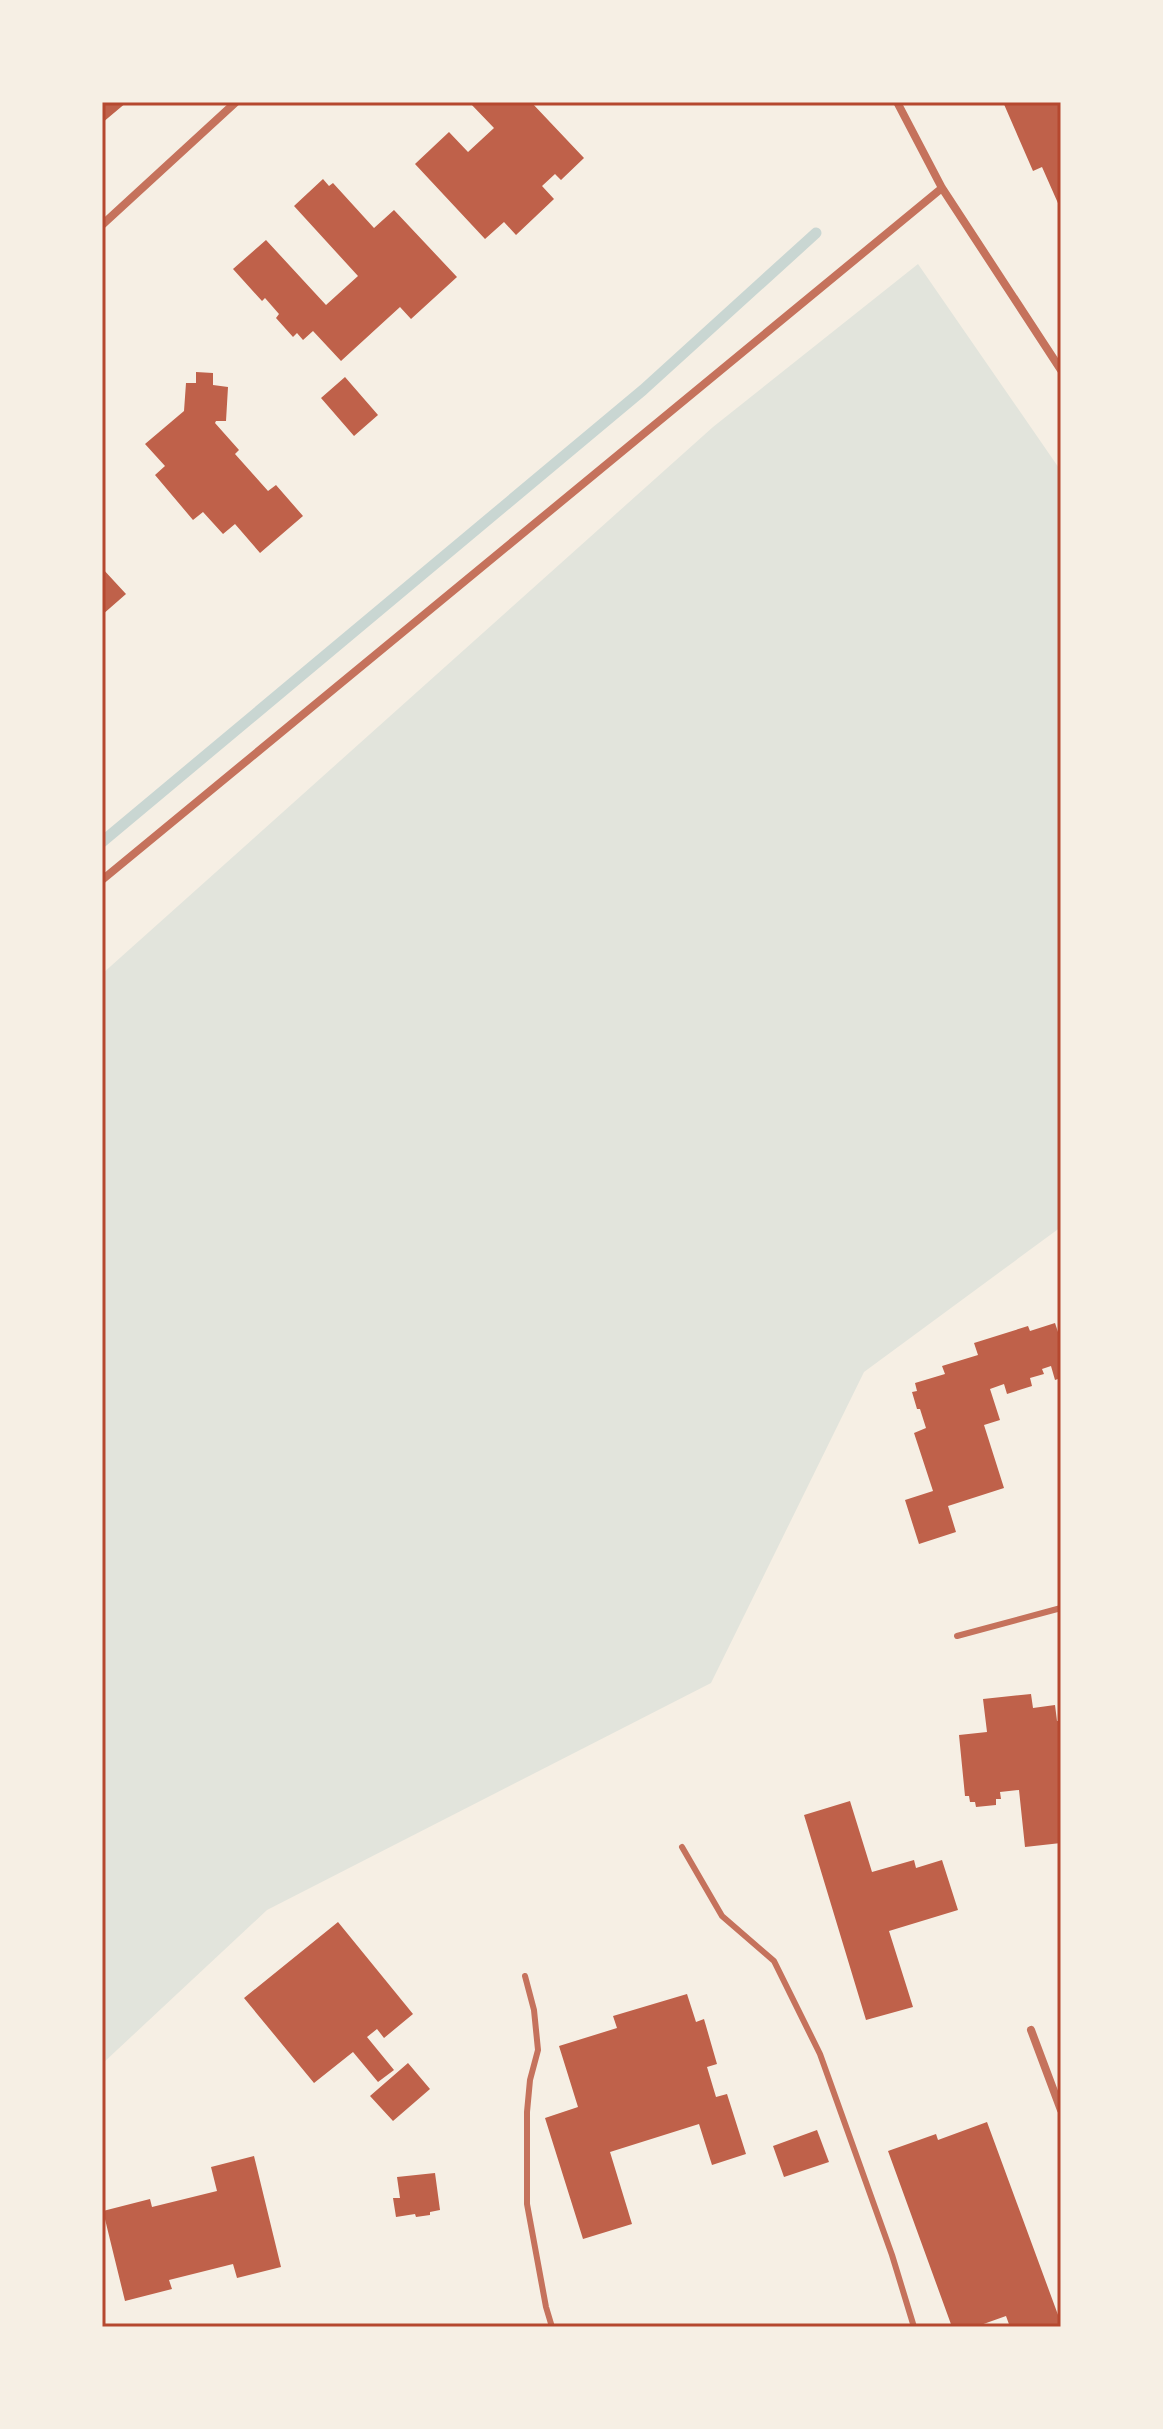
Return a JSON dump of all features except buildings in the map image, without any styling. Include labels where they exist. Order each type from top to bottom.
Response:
[{"type":"street","points":[[102,225],[236,102]]},
{"type":"street","points":[[897,102],[942,188],[1061,370]]},
{"type":"street","points":[[102,880],[942,188]]},
{"type":"street","points":[[1031,2030],[1061,2110]]},
{"type":"lane","points":[[957,1636],[1061,1608]]},
{"type":"lane","points":[[682,1847],[722,1916],[774,1961],[820,2054],[892,2255],[914,2327]]},
{"type":"lane","points":[[525,1976],[534,2010],[538,2050],[530,2080],[527,2112],[527,2204],[552,2327]]},
{"type":"shaded area","points":[[918,264],[1061,471],[1061,1227],[864,1372],[711,1683],[267,1910],[102,2064],[102,974],[713,427]]},
{"type":"waterway","points":[[102,842],[643,390],[816,233]]}]
